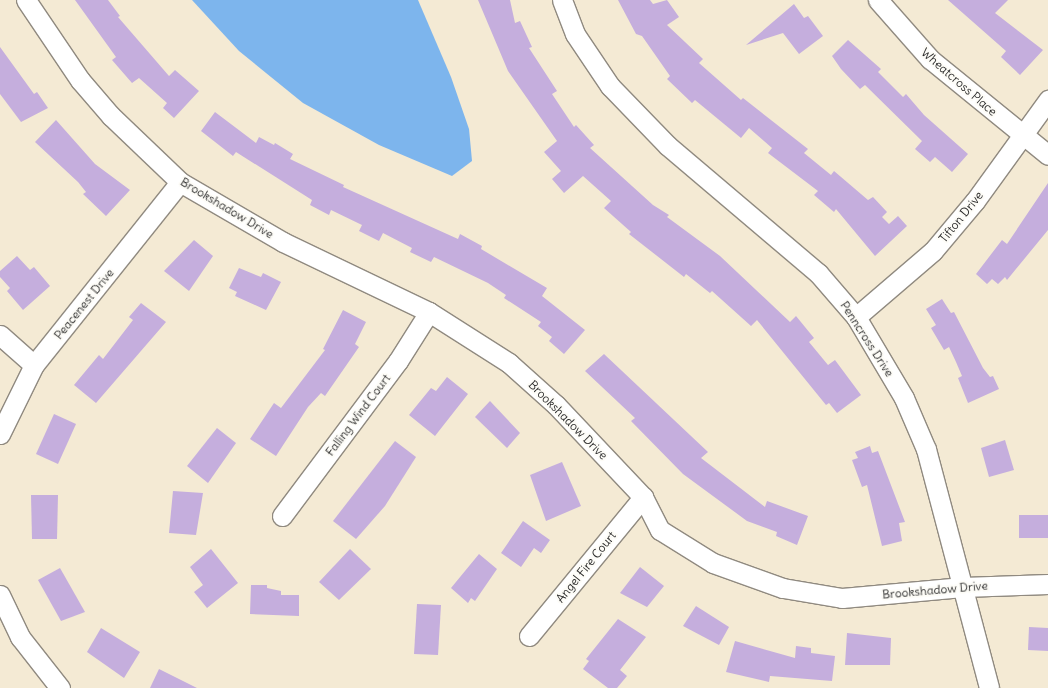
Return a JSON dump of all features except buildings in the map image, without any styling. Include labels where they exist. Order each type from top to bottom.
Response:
[{"type":"street","name":"Brookshadow Drive","points":[[26,0],[80,80],[111,116],[180,182],[283,242],[430,312],[509,363],[556,404],[643,497],[660,530],[713,563],[782,588],[842,598],[963,587],[1048,584]]},
{"type":"street","name":"Penncross Drive","points":[[562,0],[575,34],[610,86],[668,146],[818,273],[856,318],[904,398],[926,449],[989,688]]},
{"type":"street","name":"Wheatcross Place","points":[[878,0],[930,59],[1021,135],[1048,155]]},
{"type":"street","name":"Tifton Drive","points":[[856,318],[933,251],[975,201],[1048,100]]},
{"type":"street","name":"Peacenest Drive","points":[[0,434],[34,365],[180,182]]},
{"type":"street","name":"Falling Wind Court","points":[[282,516],[398,362],[430,312]]},
{"type":"street","points":[[0,335],[34,365]]},
{"type":"street","name":"Angel Fire Court","points":[[529,636],[643,497]]},
{"type":"street","points":[[0,595],[20,637],[60,688]]},
{"type":"water","points":[[192,0],[418,0],[451,77],[469,129],[472,161],[452,176],[379,145],[303,103],[239,51]]}]
